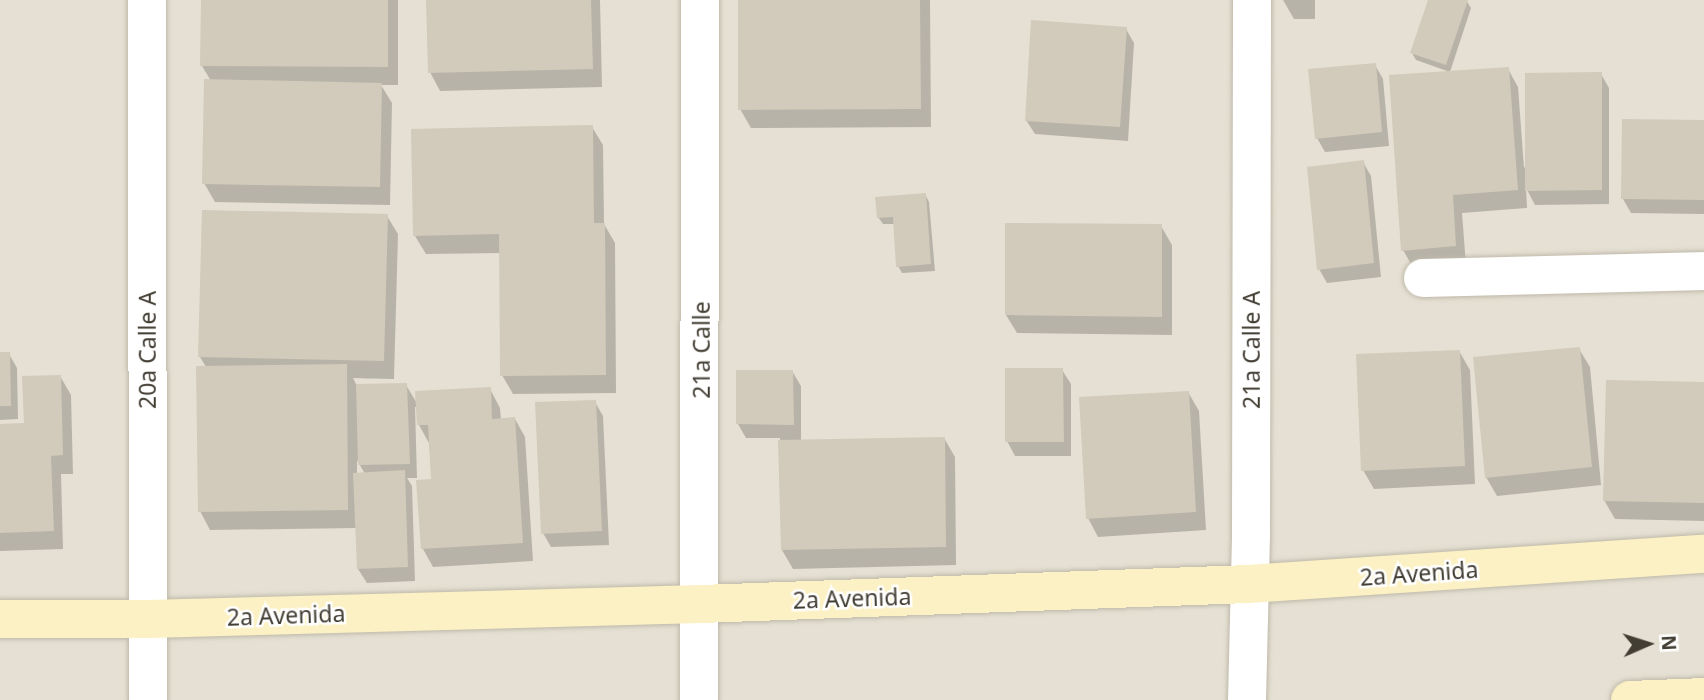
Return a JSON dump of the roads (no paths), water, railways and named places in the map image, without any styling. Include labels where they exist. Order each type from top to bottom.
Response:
[{"type":"street","name":"20a Calle A","points":[[147,0],[148,700]]},
{"type":"street","name":"21a Calle","points":[[699,700],[700,0]]},
{"type":"street","name":"21a Calle A","points":[[1247,700],[1251,532],[1252,0]]},
{"type":"street","points":[[1423,278],[1704,271]]},
{"type":"street","name":"2a Avenida","points":[[0,619],[148,618],[701,604],[1248,584],[1704,554]]},
{"type":"street","points":[[1630,700],[1704,696]]}]
